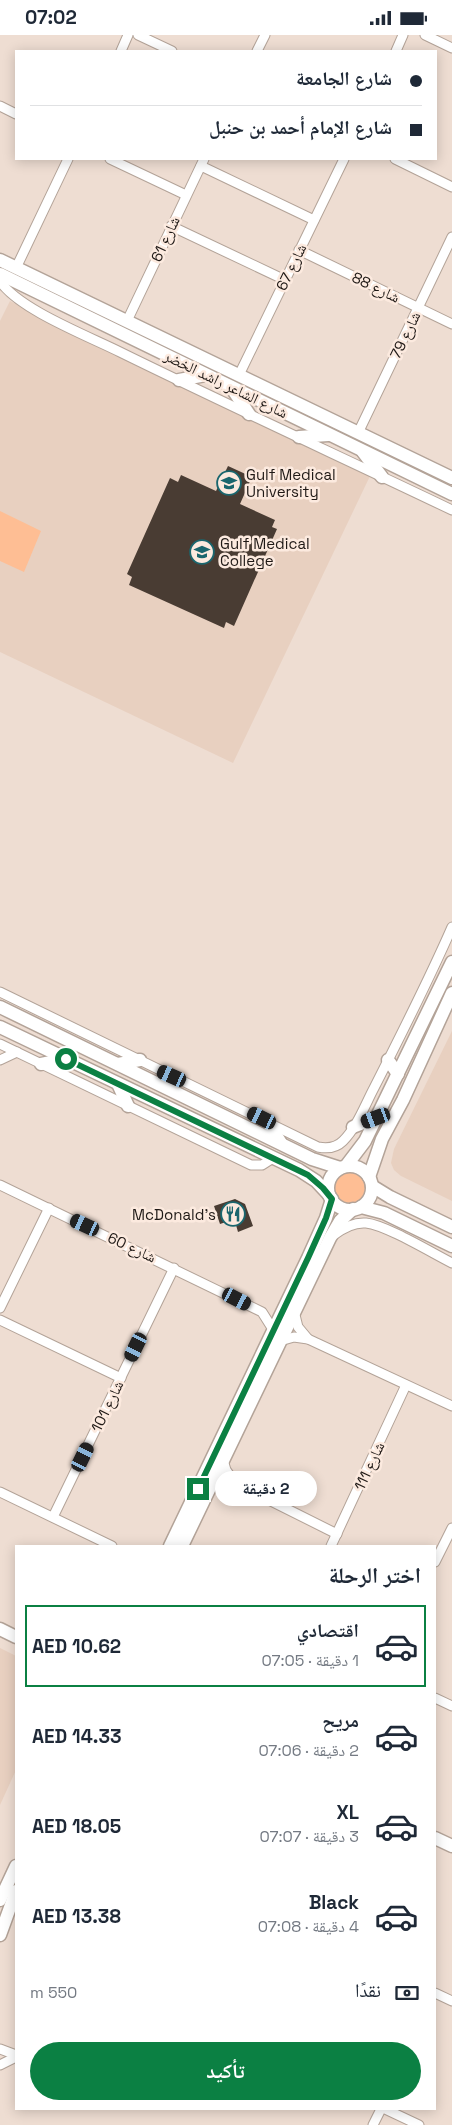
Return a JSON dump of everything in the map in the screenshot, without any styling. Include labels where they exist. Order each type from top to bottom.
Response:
[{"type":"street","points":[[120,50],[128,35]]},
{"type":"street","points":[[138,35],[170,50]]},
{"type":"street","points":[[258,50],[265,35]]},
{"type":"street","points":[[396,50],[404,35]]},
{"type":"street","points":[[425,35],[452,48]]},
{"type":"street","points":[[0,107],[15,114]]},
{"type":"street","points":[[16,268],[68,160]]},
{"type":"street","points":[[112,160],[186,195]]},
{"type":"street","name":"شارع 67","points":[[239,375],[344,160]]},
{"type":"street","points":[[396,160],[452,187]]},
{"type":"street","points":[[202,162],[314,221]]},
{"type":"street","name":"شارع 61","points":[[127,321],[202,162]]},
{"type":"street","points":[[171,226],[285,280]]},
{"type":"street","name":"شارع 79","points":[[358,433],[452,237]]},
{"type":"street","name":"شارع 88","points":[[299,250],[452,324]]},
{"type":"street","name":"شارع الشاعر راشد الخضر","points":[[0,260],[452,478]]},
{"type":"street","name":"شارع الشاعر راشد الخضر","points":[[0,274],[452,494]]},
{"type":"street","points":[[0,281],[5,289],[20,302],[179,381],[452,510]]},
{"type":"street","points":[[179,381],[206,375]]},
{"type":"street","points":[[231,387],[248,414]]},
{"type":"street","points":[[298,437],[330,435]]},
{"type":"street","points":[[362,450],[382,477]]},
{"type":"street","points":[[0,992],[318,1147],[327,1149],[336,1147],[353,1127],[388,1060],[452,927]]},
{"type":"street","points":[[182,1545],[223,1460],[290,1308],[326,1218],[331,1197],[328,1183],[331,1177],[360,1150],[452,962]]},
{"type":"street","points":[[262,1311],[290,1308],[340,1221],[370,1195],[370,1181],[380,1144],[403,1100],[452,993]]},
{"type":"street","points":[[0,1007],[312,1159],[343,1167],[359,1168],[370,1181],[390,1197],[452,1227]]},
{"type":"street","points":[[0,1027],[308,1175],[339,1206],[384,1213],[452,1246]]},
{"type":"street","points":[[0,1044],[251,1165],[262,1165],[273,1159]]},
{"type":"street","points":[[0,1060],[17,1052]]},
{"type":"street","points":[[41,1064],[66,1059]]},
{"type":"street","points":[[118,1064],[140,1060]]},
{"type":"street","points":[[388,1060],[398,1074]]},
{"type":"street","points":[[118,1084],[128,1106]]},
{"type":"street","points":[[353,1127],[376,1118]]},
{"type":"street","points":[[267,1121],[282,1145]]},
{"type":"street","name":"شارع 60","points":[[0,1185],[174,1267],[262,1311]]},
{"type":"street","points":[[0,1308],[49,1208]]},
{"type":"street","points":[[330,1238],[349,1226],[357,1224],[374,1225],[452,1263]]},
{"type":"street","name":"شارع 101","points":[[53,1517],[174,1267]]},
{"type":"street","points":[[290,1308],[298,1327],[308,1339]]},
{"type":"street","points":[[262,1311],[277,1336]]},
{"type":"street","points":[[0,1320],[121,1378]]},
{"type":"street","points":[[277,1336],[308,1339],[452,1406]]},
{"type":"street","points":[[171,1545],[277,1336]]},
{"type":"street","name":"شارع 111","points":[[332,1545],[406,1385]]},
{"type":"street","points":[[223,1460],[226,1470],[235,1483]]},
{"type":"street","points":[[209,1488],[224,1483],[235,1483],[337,1534]]},
{"type":"street","points":[[0,1492],[110,1545]]},
{"type":"street","points":[[436,1560],[452,1528]]},
{"type":"street","points":[[0,1629],[15,1636]]},
{"type":"street","points":[[436,1698],[452,1706]]},
{"type":"street","points":[[436,1838],[452,1846]]},
{"type":"street","points":[[0,1900],[15,1868]]},
{"type":"street","points":[[0,1935],[15,1894]]},
{"type":"street","points":[[436,1993],[450,2000],[452,1990]]},
{"type":"street","points":[[0,2049],[15,2056]]},
{"type":"street","points":[[0,2065],[15,2057]]},
{"type":"street","points":[[372,2125],[376,2110]]},
{"type":"street","points":[[372,2125],[382,2110]]},
{"type":"street","points":[[385,2110],[419,2125]]},
{"type":"shaded area","points":[[10,301],[370,476],[233,763],[0,652],[0,321]]},
{"type":"shaded area","points":[[0,511],[41,531],[24,572],[0,561]]},
{"type":"shaded area","points":[[452,1031],[452,1201],[401,1176],[394,1170],[391,1163],[394,1149]]},
{"type":"shaded area","points":[[350,1168],[363,1174],[369,1187],[363,1200],[350,1206],[337,1200],[331,1187],[337,1174]]},
{"type":"shaded area","points":[[0,1648],[15,1656],[15,1772],[0,1805]]},
{"type":"building","name":"Gulf Medical College","points":[[228,466],[252,477],[240,504],[275,520],[272,527],[277,529],[234,626],[226,622],[224,628],[129,585],[132,577],[127,574],[170,478],[178,482],[181,475],[216,491]]},
{"type":"building","name":"McDonald's","points":[[235,1199],[245,1204],[253,1226],[238,1232],[236,1225],[228,1225],[226,1222],[220,1224],[214,1206]]},
{"type":"place","name":"Gulf Medical University","points":[[229,483]]},
{"type":"place","name":"Gulf Medical College","points":[[202,552]]},
{"type":"place","name":"McDonald's","points":[[233,1214]]},
{"type":"route","points":[[66,1059],[308,1175],[332,1199],[326,1218],[280,1319],[198,1489]]}]
